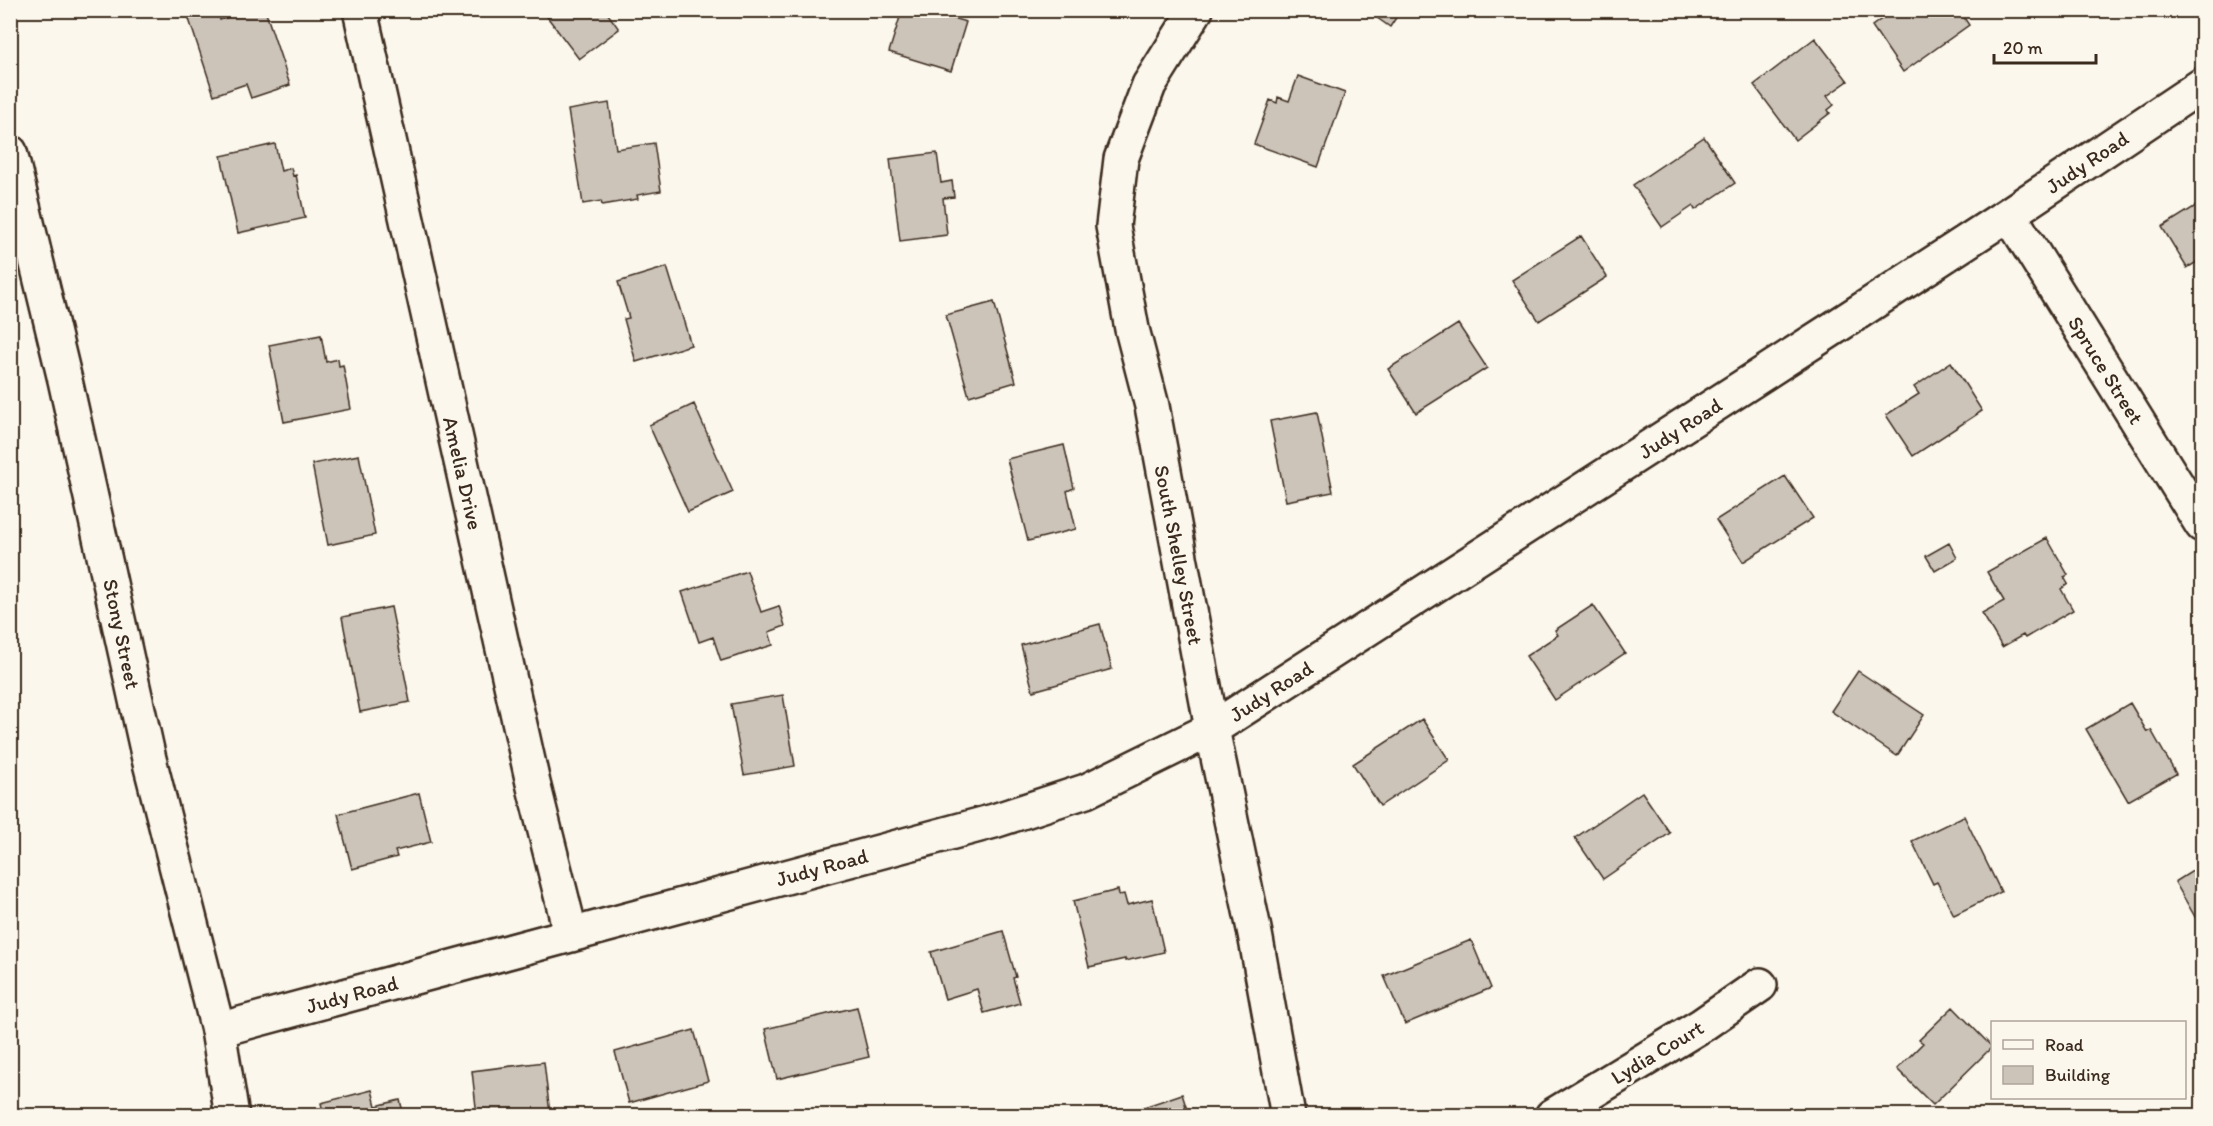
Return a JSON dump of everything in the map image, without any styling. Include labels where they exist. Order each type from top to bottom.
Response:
[{"type":"street","name":"Amelia Drive","points":[[360,10],[532,783],[571,935]]},
{"type":"street","name":"South Shelley Street","points":[[1196,10],[1149,85],[1120,159],[1113,226],[1132,329],[1152,406],[1212,729],[1256,934],[1288,1116]]},
{"type":"street","name":"Judy Road","points":[[218,1030],[994,820],[1086,791],[1212,729],[2009,214],[2202,85]]},
{"type":"street","name":"Stony Street","points":[[10,152],[63,369],[149,759],[218,1030],[232,1116]]},
{"type":"street","name":"Spruce Street","points":[[2009,214],[2202,525]]},
{"type":"street","name":"Lydia Court","points":[[1552,1116],[1702,1025],[1760,985]]},
{"type":"building","points":[[186,10],[217,10],[220,20],[248,10],[265,10],[290,85],[251,98],[246,84],[214,95]]},
{"type":"building","points":[[542,10],[605,10],[619,29],[579,59]]},
{"type":"building","points":[[878,10],[954,10],[952,18],[966,22],[951,71],[889,52],[900,17]]},
{"type":"building","points":[[1366,10],[1401,10],[1390,27]]},
{"type":"building","points":[[1894,10],[1959,10],[1969,25],[1903,72],[1872,26]]},
{"type":"building","points":[[1815,38],[1848,81],[1827,96],[1834,105],[1828,110],[1830,113],[1795,140],[1754,85]]},
{"type":"building","points":[[1298,76],[1345,93],[1318,167],[1254,144],[1270,100],[1277,103],[1278,97],[1289,101]]},
{"type":"building","points":[[609,103],[616,149],[654,143],[661,191],[637,195],[638,199],[602,205],[601,201],[583,204],[568,110]]},
{"type":"building","points":[[1704,137],[1735,183],[1695,210],[1693,206],[1662,227],[1633,185]]},
{"type":"building","points":[[275,144],[281,171],[291,168],[293,176],[296,175],[305,218],[238,233],[221,156]]},
{"type":"building","points":[[937,153],[941,183],[952,181],[954,197],[943,198],[947,235],[900,241],[890,159]]},
{"type":"building","points":[[2202,202],[2202,259],[2187,268],[2162,227]]},
{"type":"building","points":[[1581,236],[1607,277],[1539,321],[1512,280]]},
{"type":"building","points":[[667,267],[691,345],[636,362],[624,319],[629,318],[618,282]]},
{"type":"building","points":[[994,302],[1016,382],[969,396],[946,315]]},
{"type":"building","points":[[1458,324],[1487,368],[1416,413],[1388,369]]},
{"type":"building","points":[[321,335],[326,362],[338,359],[339,366],[343,365],[351,409],[284,422],[269,345]]},
{"type":"building","points":[[1951,362],[1982,411],[1913,456],[1886,415],[1919,394],[1914,387]]},
{"type":"building","points":[[694,404],[733,492],[688,512],[649,425]]},
{"type":"building","points":[[1317,412],[1333,492],[1286,501],[1270,421]]},
{"type":"building","points":[[1064,445],[1074,488],[1067,491],[1076,529],[1028,541],[1007,459]]},
{"type":"building","points":[[359,455],[375,535],[328,545],[312,464]]},
{"type":"building","points":[[1785,476],[1813,518],[1743,562],[1716,520]]},
{"type":"building","points":[[2047,538],[2068,575],[2064,577],[2068,584],[2061,589],[2073,610],[2025,638],[2023,635],[2002,647],[1982,613],[2004,601],[1987,572]]},
{"type":"building","points":[[1949,543],[1957,558],[1935,571],[1926,556]]},
{"type":"building","points":[[747,571],[761,612],[779,606],[785,626],[769,632],[773,645],[721,661],[713,637],[699,642],[682,592]]},
{"type":"building","points":[[1593,605],[1625,653],[1555,700],[1526,656],[1558,635],[1555,630]]},
{"type":"building","points":[[391,607],[410,702],[360,712],[342,617]]},
{"type":"building","points":[[1100,624],[1112,669],[1033,691],[1021,645]]},
{"type":"building","points":[[1858,671],[1924,715],[1897,756],[1831,711]]},
{"type":"building","points":[[783,695],[795,766],[744,775],[731,704]]},
{"type":"building","points":[[2130,703],[2147,732],[2151,730],[2176,774],[2128,801],[2086,729]]},
{"type":"building","points":[[1422,719],[1449,760],[1380,806],[1353,764]]},
{"type":"building","points":[[1642,792],[1670,833],[1603,879],[1575,838]]},
{"type":"building","points":[[419,793],[431,842],[395,851],[397,857],[352,869],[338,814]]},
{"type":"building","points":[[1964,816],[2001,892],[1954,915],[1937,882],[1933,884],[1912,841]]},
{"type":"building","points":[[2202,865],[2202,929],[2175,882]]},
{"type":"building","points":[[1118,890],[1119,895],[1124,894],[1127,905],[1152,899],[1164,952],[1089,967],[1073,901]]},
{"type":"building","points":[[1003,931],[1016,977],[1013,978],[1020,1003],[984,1013],[977,989],[945,999],[931,952]]},
{"type":"building","points":[[1471,940],[1491,988],[1405,1024],[1384,976]]},
{"type":"building","points":[[857,1007],[869,1057],[777,1079],[765,1029]]},
{"type":"building","points":[[1953,1007],[1991,1048],[1933,1105],[1897,1069],[1923,1043],[1919,1040]]},
{"type":"building","points":[[694,1030],[708,1081],[629,1103],[615,1052]]},
{"type":"building","points":[[544,1062],[550,1114],[477,1116],[472,1071]]},
{"type":"building","points":[[372,1090],[376,1106],[400,1100],[404,1116],[324,1116],[321,1103]]},
{"type":"building","points":[[1182,1094],[1189,1116],[1129,1116],[1132,1111]]}]
